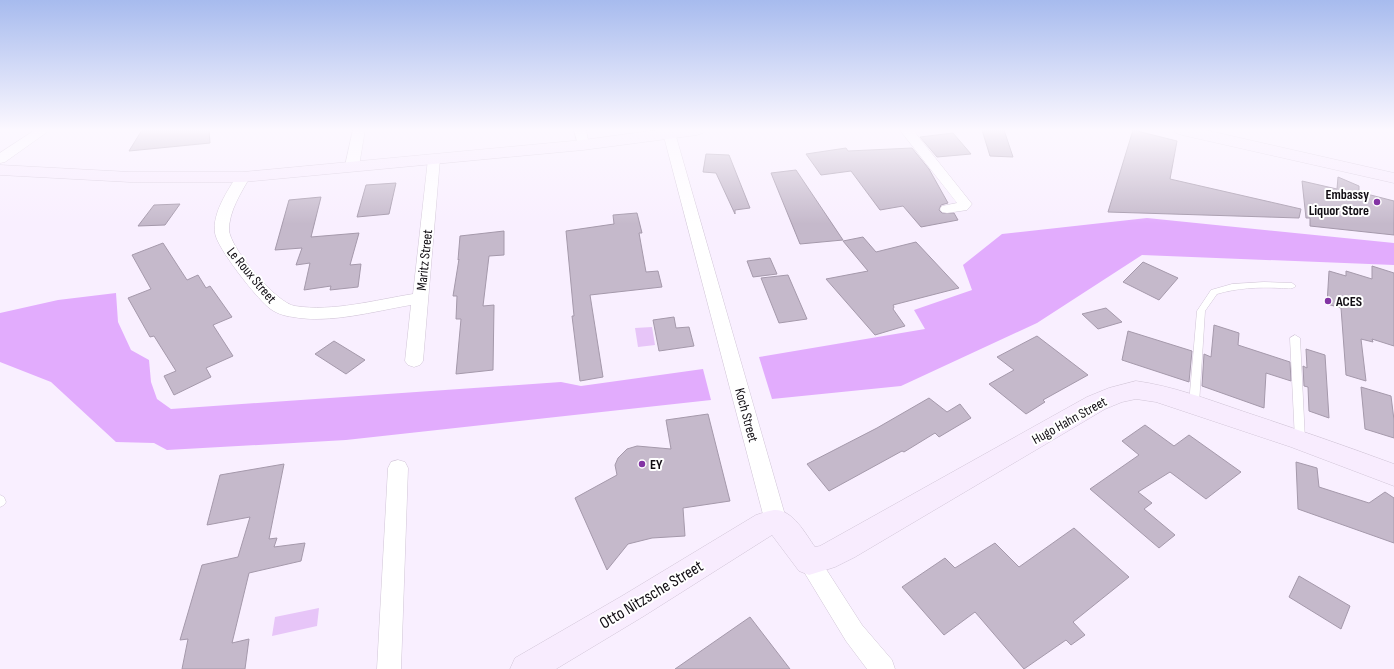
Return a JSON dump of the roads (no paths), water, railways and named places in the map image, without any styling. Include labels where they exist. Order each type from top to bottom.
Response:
[{"type":"street","points":[[352,166],[353,161]]},
{"type":"street","points":[[0,170],[130,177],[243,177],[408,161]]},
{"type":"street","name":"Maritz Street","points":[[414,361],[434,161]]},
{"type":"street","name":"Koch Street","points":[[678,161],[776,522],[785,529],[809,562],[854,633],[883,669]]},
{"type":"street","points":[[931,161],[965,204],[962,207],[947,209]]},
{"type":"street","points":[[1320,161],[1394,178]]},
{"type":"street","name":"Le Roux Street","points":[[243,177],[229,204],[223,221],[222,235],[253,280],[280,308],[293,312],[331,312],[420,298]]},
{"type":"street","name":"Hugo Hahn Street","points":[[809,562],[825,558],[845,548],[1096,403],[1117,394],[1136,390],[1156,393],[1194,404],[1300,440],[1394,475]]},
{"type":"street","points":[[389,669],[398,468]]},
{"type":"street","name":"Otto Nitzsche Street","points":[[526,669],[626,610],[766,524],[776,522]]},
{"type":"lane","points":[[1194,404],[1201,310],[1214,292],[1232,287],[1264,285],[1292,286]]},
{"type":"lane","points":[[1295,338],[1300,440]]},
{"type":"place","name":"Embassy Liquor Store","points":[[1377,202]]},
{"type":"place","name":"ACES","points":[[1328,301]]},
{"type":"place","name":"EY","points":[[642,464]]}]
